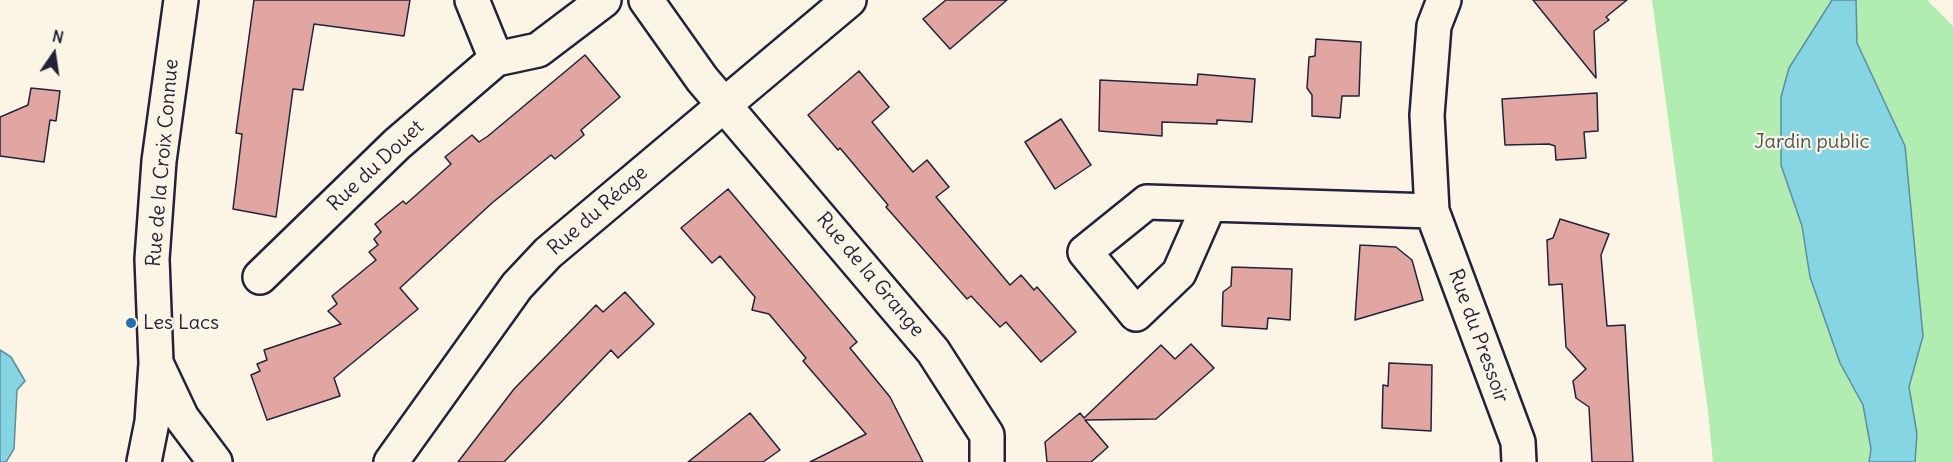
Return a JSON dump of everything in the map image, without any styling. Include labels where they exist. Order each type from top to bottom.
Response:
[{"type":"street","name":"Rue de la Croix Connue","points":[[144,462],[152,422],[156,363],[152,260],[159,162],[181,0]]},
{"type":"street","points":[[472,0],[495,59]]},
{"type":"street","name":"Rue du Douet","points":[[260,277],[398,144],[495,59],[538,50],[604,0]]},
{"type":"street","points":[[646,0],[702,79],[724,103]]},
{"type":"street","name":"Rue du Réage","points":[[390,462],[517,286],[556,246],[849,0]]},
{"type":"street","name":"Rue du Pressoir","points":[[1435,9],[1426,115],[1432,211],[1518,442],[1519,462]]},
{"type":"street","name":"Rue de la Grange","points":[[724,103],[933,351],[987,435],[987,462]]},
{"type":"street","points":[[1209,205],[1432,211]]},
{"type":"street","name":"Rue de la Croix Connue","points":[[156,363],[182,418],[215,462]]},
{"type":"green space","name":"Jardin public","points":[[1652,0],[1927,0],[1953,26],[1953,462],[1713,462]]},
{"type":"water","points":[[1832,0],[1856,0],[1857,43],[1905,146],[1923,336],[1909,387],[1917,434],[1915,462],[1869,462],[1871,449],[1863,405],[1840,363],[1810,277],[1802,226],[1781,165],[1781,97],[1789,68]]},
{"type":"water","points":[[0,350],[11,357],[25,381],[17,390],[14,449],[6,462],[0,462]]},
{"type":"building","points":[[254,0],[410,0],[404,36],[314,24],[303,90],[293,89],[276,217],[233,209],[242,134],[236,133]]},
{"type":"building","points":[[946,0],[1007,0],[950,49],[923,19]]},
{"type":"building","points":[[1533,0],[1627,0],[1606,17],[1609,20],[1594,31],[1596,78]]},
{"type":"building","points":[[1316,39],[1361,42],[1359,96],[1342,96],[1340,118],[1312,116],[1312,95],[1307,88],[1309,57],[1315,56]]},
{"type":"building","points":[[585,55],[620,97],[581,130],[584,135],[555,159],[551,155],[492,203],[400,288],[418,309],[334,378],[340,396],[267,420],[251,375],[260,371],[257,364],[267,360],[264,350],[341,324],[328,311],[337,304],[332,296],[376,260],[369,252],[378,245],[374,239],[381,232],[375,224],[403,201],[406,204],[451,164],[445,157],[472,135],[479,142],[488,136]]},
{"type":"building","points":[[859,71],[889,107],[872,122],[913,172],[927,160],[949,187],[936,197],[1010,285],[1021,275],[1034,290],[1037,287],[1076,332],[1041,362],[1006,322],[1000,327],[971,296],[967,299],[886,207],[888,205],[840,148],[838,150],[808,115]]},
{"type":"building","points":[[1198,74],[1255,79],[1252,122],[1217,120],[1217,124],[1162,122],[1162,136],[1099,131],[1100,80],[1197,85]]},
{"type":"building","points":[[31,88],[60,91],[56,121],[50,120],[44,162],[0,156],[0,117],[28,105]]},
{"type":"building","points":[[1597,93],[1598,131],[1584,132],[1586,158],[1556,160],[1555,146],[1549,144],[1505,145],[1502,99]]},
{"type":"building","points":[[1061,119],[1091,165],[1055,189],[1025,142]]},
{"type":"building","points":[[728,189],[857,342],[850,348],[890,397],[923,462],[810,462],[866,434],[803,361],[806,358],[769,314],[752,310],[755,297],[720,256],[712,263],[681,228]]},
{"type":"building","points":[[1560,219],[1609,234],[1601,255],[1607,326],[1625,325],[1633,462],[1592,462],[1589,407],[1576,398],[1573,381],[1586,369],[1566,347],[1562,284],[1549,285],[1547,240],[1553,238]]},
{"type":"building","points":[[1360,245],[1396,247],[1412,260],[1423,300],[1355,320]]},
{"type":"building","points":[[1232,267],[1292,269],[1290,320],[1268,318],[1267,329],[1222,326],[1223,292],[1231,286]]},
{"type":"building","points":[[625,292],[654,324],[618,358],[611,350],[504,462],[458,462],[514,389],[596,305],[603,312]]},
{"type":"building","points":[[1191,344],[1214,368],[1156,419],[1085,420],[1108,447],[1091,462],[1047,462],[1045,442],[1080,413],[1084,418],[1161,345],[1175,359]]},
{"type":"building","points":[[1389,363],[1432,365],[1431,431],[1382,428],[1383,385],[1388,386]]},
{"type":"building","points":[[750,413],[780,450],[763,462],[688,462]]},
{"type":"place","name":"Les Lacs","points":[[131,323]]}]
